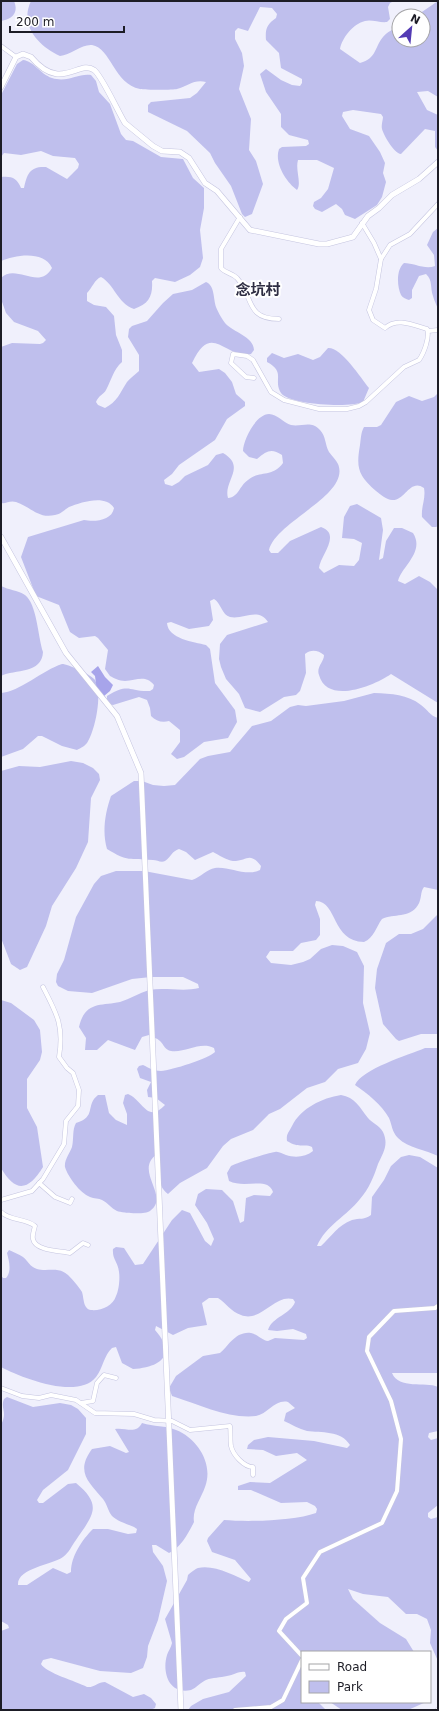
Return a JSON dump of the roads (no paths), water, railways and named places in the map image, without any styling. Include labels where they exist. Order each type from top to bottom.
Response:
[{"type":"street","points":[[1,46],[16,57],[28,55],[38,65],[54,74],[68,73],[86,67],[95,70],[125,123],[130,129],[162,151],[184,153],[189,158],[205,183],[217,191],[253,232],[324,245],[353,237],[362,223],[392,195],[419,179],[438,162]]},
{"type":"street","points":[[1,88],[16,57]]},
{"type":"street","points":[[438,204],[410,234],[390,245],[381,259],[376,288],[369,304],[371,317],[378,325],[385,328],[389,324],[400,322],[428,330],[438,330]]},
{"type":"street","points":[[240,217],[221,249],[221,268],[238,279],[255,313],[267,320],[279,320]]},
{"type":"street","points":[[362,223],[374,243],[381,259]]},
{"type":"street","points":[[254,378],[246,377],[231,363],[234,354],[247,356],[253,360],[272,392],[284,400],[319,409],[347,409],[366,402],[404,367],[419,360],[424,350],[428,330]]},
{"type":"street","points":[[1,537],[66,653],[117,716],[141,773],[181,1710]]},
{"type":"street","points":[[1,1200],[32,1191],[39,1183],[64,1144],[66,1121],[78,1106],[79,1090],[73,1073],[67,1068],[59,1057],[62,1040],[58,1016],[43,988]]},
{"type":"street","points":[[39,1183],[55,1197],[70,1203],[72,1199]]},
{"type":"street","points":[[1,1212],[5,1216],[31,1222],[35,1226],[32,1238],[34,1242],[47,1250],[70,1253],[83,1243],[88,1245]]},
{"type":"street","points":[[301,1655],[279,1631],[286,1619],[307,1603],[303,1578],[320,1552],[382,1524],[397,1491],[401,1439],[391,1401],[367,1352],[369,1337],[394,1311],[435,1308],[438,1306]]},
{"type":"street","points":[[81,1403],[93,1401],[97,1383],[104,1375],[116,1378]]},
{"type":"street","points":[[1,1388],[22,1396],[39,1398],[51,1395],[76,1400],[95,1413],[134,1414],[143,1418],[168,1421],[190,1430],[230,1426],[231,1448],[240,1460],[248,1467],[253,1467],[253,1475]]},
{"type":"street","points":[[235,1710],[271,1707],[282,1700],[301,1662]]},
{"type":"district","name":"念坑村","points":[[258,290]]}]
